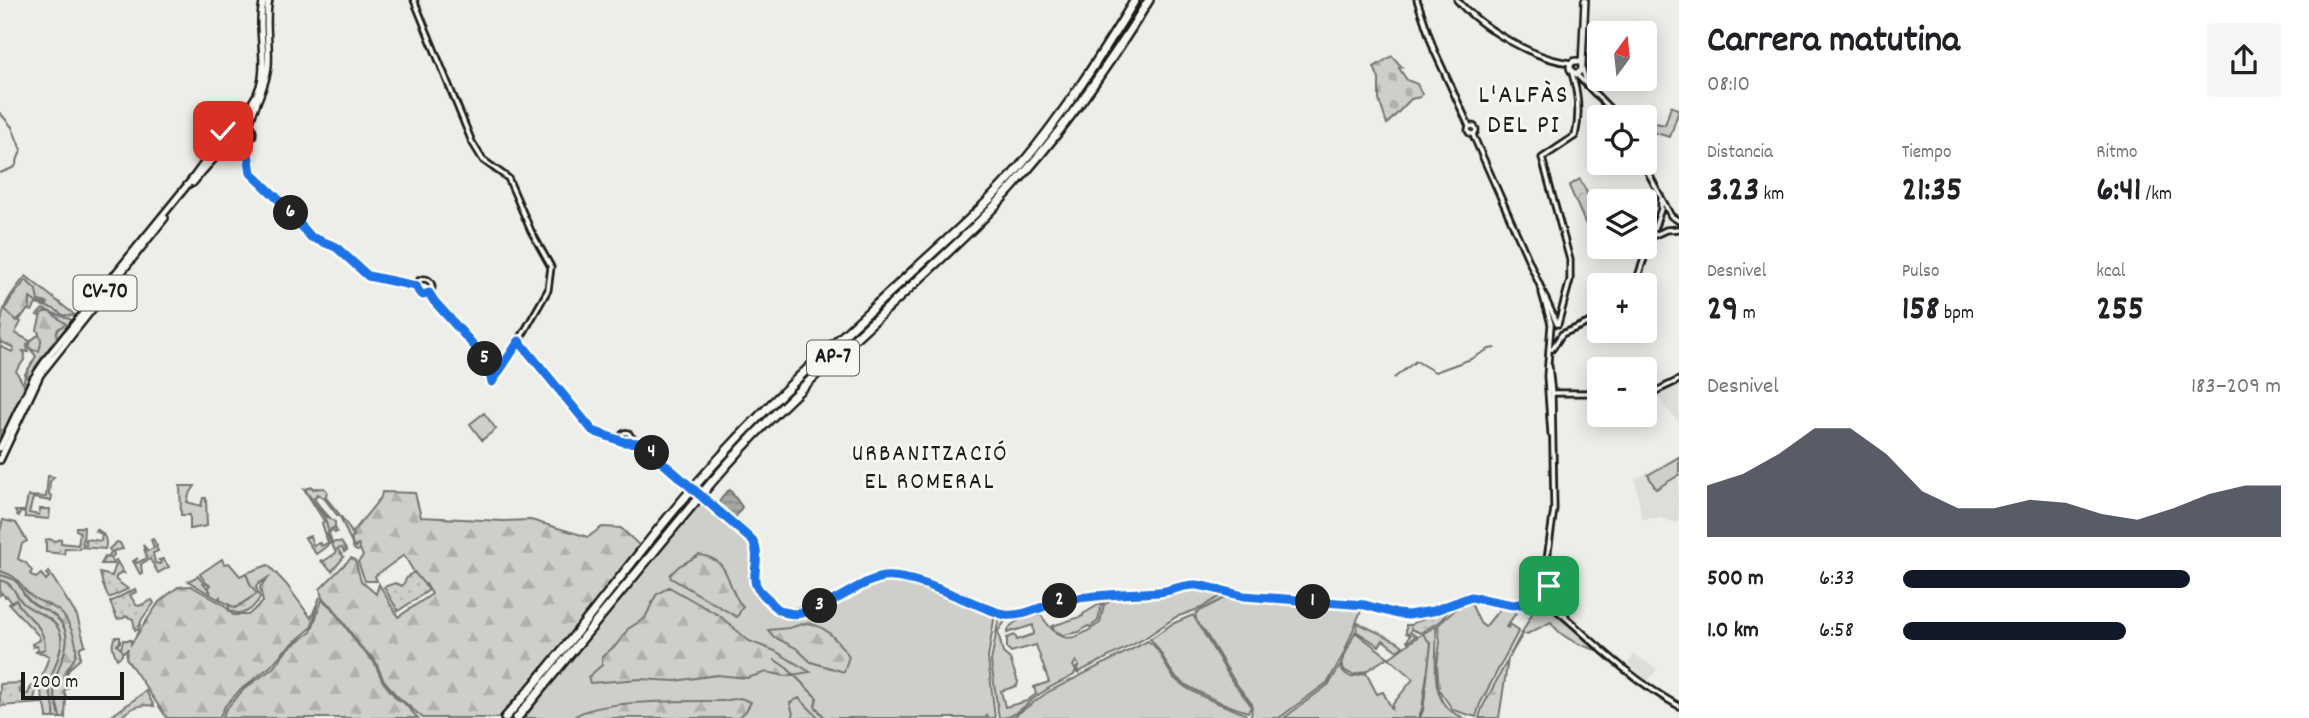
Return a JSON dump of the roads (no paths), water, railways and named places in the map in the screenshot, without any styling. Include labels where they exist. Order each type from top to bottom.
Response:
[{"type":"highway","name":"AP-7","points":[[505,718],[572,639],[665,520],[727,449],[793,382],[964,223],[1020,166],[1069,102],[1135,0]]},
{"type":"highway","name":"AP-7","points":[[517,718],[720,472],[842,349],[972,229],[1026,171],[1094,85],[1149,0]]},
{"type":"main road","name":"CV-70","points":[[0,449],[29,387],[50,354],[193,178],[220,141],[227,121],[244,113],[258,92],[263,69],[261,24],[266,0]]},
{"type":"main road","name":"CV-70","points":[[0,460],[40,375],[50,361],[202,173],[221,153],[244,145],[253,134],[250,123],[268,65],[266,0]]},
{"type":"main road","points":[[1576,67],[1584,44],[1585,0]]},
{"type":"main road","points":[[234,117],[244,118],[250,123]]},
{"type":"main road","points":[[223,131],[228,142],[236,146]]},
{"type":"street","points":[[414,0],[472,142],[482,160],[508,178],[531,231],[551,267],[550,286],[492,382],[486,359],[429,293]]},
{"type":"street","points":[[1417,0],[1434,50],[1469,126],[1469,133],[1473,135],[1560,329],[1550,355]]},
{"type":"street","points":[[1457,0],[1467,12],[1530,52],[1576,67],[1586,83],[1607,105]]},
{"type":"street","points":[[1576,67],[1586,83]]},
{"type":"street","points":[[1552,331],[1557,337],[1570,280],[1570,260],[1542,159],[1575,136],[1578,118],[1576,67]]},
{"type":"street","points":[[244,145],[251,173],[311,237],[336,247],[368,276],[416,286],[420,293],[429,293]]},
{"type":"street","points":[[1649,175],[1674,222],[1668,229],[1657,234]]},
{"type":"street","points":[[1661,200],[1658,220],[1661,227],[1679,229]]},
{"type":"street","points":[[1658,220],[1664,216],[1679,222]]},
{"type":"street","points":[[416,286],[421,280],[428,281],[432,286],[429,293]]},
{"type":"street","points":[[1541,288],[1552,331],[1547,376],[1552,436]]},
{"type":"street","points":[[1552,331],[1571,329],[1587,323]]},
{"type":"street","points":[[519,341],[593,431],[622,439],[624,442],[640,443]]},
{"type":"street","points":[[1549,366],[1553,394],[1554,517],[1541,596],[1623,668],[1679,707]]},
{"type":"street","points":[[1547,376],[1553,394],[1550,418]]},
{"type":"street","points":[[1657,391],[1679,380]]},
{"type":"street","points":[[1553,394],[1587,393]]},
{"type":"street","points":[[622,439],[624,433],[640,443],[753,541],[758,556],[755,576],[757,586],[778,609],[788,612],[814,609],[876,579],[888,576],[950,593],[1005,615],[1018,616],[1063,600],[1107,594],[1162,592],[1192,585],[1212,587],[1244,596],[1374,606],[1408,615],[1433,611],[1471,597],[1513,605],[1545,599],[1551,592]]},
{"type":"street","points":[[628,441],[630,436]]},
{"type":"street","points":[[1546,567],[1551,592],[1574,625]]},
{"type":"street","points":[[1535,602],[1542,590]]},
{"type":"street","points":[[1542,590],[1551,592]]},
{"type":"waterway","points":[[0,113],[12,127],[21,150],[15,167],[0,173]]},
{"type":"waterway","points":[[1394,378],[1416,361],[1435,372],[1495,348]]},
{"type":"waterway","points":[[0,575],[17,582],[31,602],[55,616],[64,628],[66,645],[54,691],[60,718]]},
{"type":"waterway","points":[[1419,718],[1423,710],[1431,644],[1423,634]]},
{"type":"waterway","points":[[775,660],[787,668],[817,698],[815,706],[825,718]]},
{"type":"district","name":"L'ALFÀS DEL PI","points":[[1524,111]]},
{"type":"district","name":"URBANITZACIÓ EL ROMERAL","points":[[930,469]]}]
